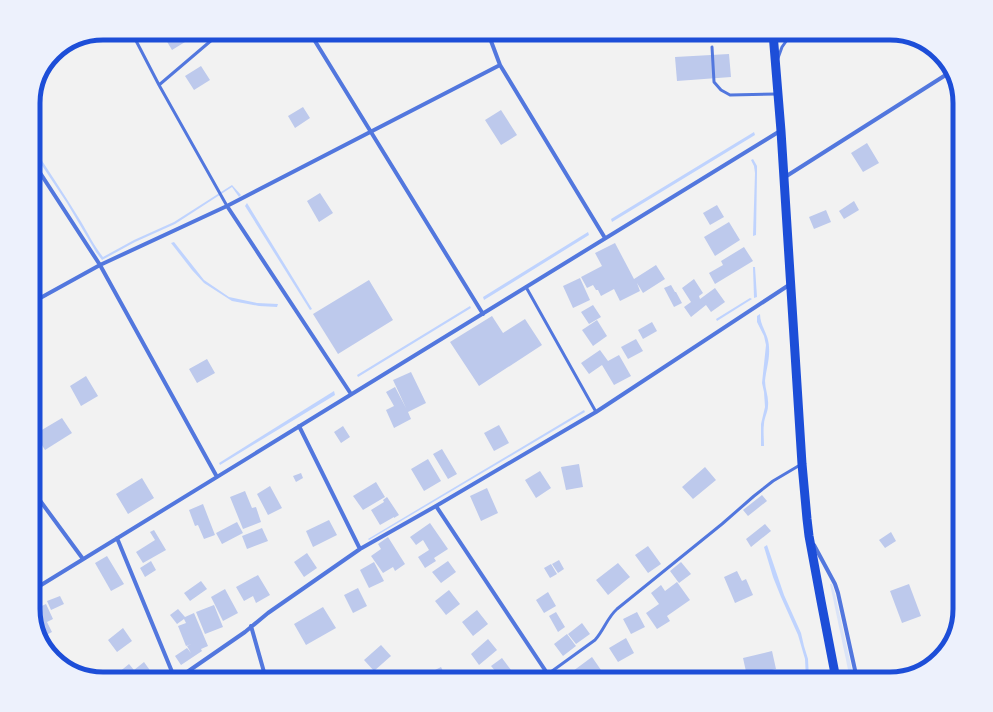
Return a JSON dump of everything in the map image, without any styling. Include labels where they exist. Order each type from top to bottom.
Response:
[{"type":"main road","points":[[773,40],[807,519],[835,672]]},
{"type":"street","points":[[314,40],[483,314]]},
{"type":"street","points":[[491,40],[500,65],[606,238]]},
{"type":"street","points":[[40,298],[100,265],[227,206],[500,65]]},
{"type":"street","points":[[783,178],[946,75]]},
{"type":"street","points":[[40,586],[780,131]]},
{"type":"street","points":[[40,173],[100,265],[217,477]]},
{"type":"street","points":[[227,206],[351,394]]},
{"type":"street","points":[[186,672],[245,632],[268,613],[360,549],[596,412],[790,285]]},
{"type":"street","points":[[299,426],[360,549]]},
{"type":"street","points":[[40,501],[83,559]]},
{"type":"street","points":[[436,506],[547,672]]},
{"type":"street","points":[[809,536],[838,594],[855,672]]},
{"type":"street","points":[[117,538],[173,672]]},
{"type":"street","points":[[251,626],[264,672]]},
{"type":"lane","points":[[136,40],[159,85],[227,206]]},
{"type":"lane","points":[[159,85],[212,40]]},
{"type":"lane","points":[[775,69],[782,47],[787,40]]},
{"type":"lane","points":[[712,47],[714,82],[721,90],[730,95],[777,94]]},
{"type":"lane","points":[[526,287],[596,412]]},
{"type":"lane","points":[[551,672],[595,640],[601,633],[611,615],[617,609],[773,481],[802,464]]},
{"type":"shaded area","points":[[830,584],[832,584],[835,594],[852,672],[849,672]]},
{"type":"water","points":[[754,132],[755,135],[612,222],[611,219]]},
{"type":"water","points":[[40,158],[103,257],[134,240],[174,222],[232,185],[241,195],[239,197],[232,187],[175,224],[135,242],[102,260],[40,162]]},
{"type":"water","points":[[753,159],[757,166],[757,173],[756,235],[753,236],[755,173],[751,160]]},
{"type":"water","points":[[247,203],[312,309],[310,310],[245,206]]},
{"type":"water","points":[[588,232],[589,235],[484,300],[483,297]]},
{"type":"water","points":[[174,242],[204,280],[229,297],[257,303],[278,304],[277,307],[259,306],[232,301],[204,283],[171,243]]},
{"type":"water","points":[[753,267],[755,267],[757,297],[754,298]]},
{"type":"water","points":[[750,298],[752,299],[717,321],[716,319]]},
{"type":"water","points":[[470,306],[471,308],[358,377],[357,375]]},
{"type":"water","points":[[760,314],[761,323],[769,343],[765,381],[768,403],[764,422],[764,446],[761,446],[761,424],[765,407],[762,383],[766,345],[764,336],[757,322],[757,316]]},
{"type":"water","points":[[334,391],[335,395],[220,465],[219,463]]},
{"type":"water","points":[[584,410],[585,412],[369,540],[368,539]]},
{"type":"water","points":[[767,545],[784,595],[801,633],[808,659],[809,672],[806,672],[805,659],[798,635],[773,577],[764,547]]},
{"type":"building","points":[[166,40],[184,40],[185,42],[172,50]]},
{"type":"building","points":[[729,54],[731,77],[677,81],[675,57]]},
{"type":"building","points":[[201,66],[210,80],[194,90],[185,76]]},
{"type":"building","points":[[303,107],[310,118],[295,128],[288,116]]},
{"type":"building","points":[[501,110],[517,135],[501,145],[485,120]]},
{"type":"building","points":[[867,143],[879,163],[863,172],[851,153]]},
{"type":"building","points":[[320,193],[333,213],[319,222],[307,201]]},
{"type":"building","points":[[854,201],[859,210],[844,219],[839,211]]},
{"type":"building","points":[[717,205],[724,217],[710,225],[703,213]]},
{"type":"building","points":[[826,210],[831,222],[814,229],[809,217]]},
{"type":"building","points":[[729,222],[740,240],[715,256],[704,237]]},
{"type":"building","points":[[615,243],[634,279],[656,265],[665,279],[643,293],[637,283],[640,291],[620,301],[614,289],[601,296],[593,285],[587,288],[581,277],[602,266],[595,253]]},
{"type":"building","points":[[744,247],[753,261],[715,284],[709,273],[723,265],[721,261]]},
{"type":"building","points":[[580,278],[590,300],[573,308],[563,286]]},
{"type":"building","points":[[694,279],[703,293],[699,296],[700,299],[715,288],[725,302],[711,312],[706,305],[691,317],[684,307],[691,302],[682,288]]},
{"type":"building","points":[[369,280],[393,320],[338,354],[313,314]]},
{"type":"building","points":[[671,285],[682,303],[674,307],[664,288]]},
{"type":"building","points":[[593,305],[601,317],[589,324],[581,312]]},
{"type":"building","points":[[492,316],[503,333],[525,319],[542,345],[479,386],[450,342]]},
{"type":"building","points":[[597,320],[607,336],[593,346],[582,330]]},
{"type":"building","points":[[652,322],[657,331],[643,339],[638,330]]},
{"type":"building","points":[[636,339],[643,351],[628,359],[621,347]]},
{"type":"building","points":[[600,350],[608,361],[619,355],[631,376],[614,385],[602,365],[589,374],[581,363]]},
{"type":"building","points":[[207,359],[215,373],[197,383],[189,369]]},
{"type":"building","points":[[411,372],[426,403],[408,412],[411,419],[394,428],[386,410],[394,406],[386,392],[395,387],[406,408],[393,380]]},
{"type":"building","points":[[86,376],[98,396],[81,406],[70,386]]},
{"type":"building","points":[[62,418],[72,433],[45,450],[40,442],[40,431]]},
{"type":"building","points":[[499,425],[509,443],[494,451],[484,433]]},
{"type":"building","points":[[343,426],[350,437],[341,443],[334,432]]},
{"type":"building","points":[[442,449],[457,474],[448,479],[433,454]]},
{"type":"building","points":[[428,459],[441,481],[424,491],[411,469]]},
{"type":"building","points":[[579,464],[583,487],[566,490],[561,467]]},
{"type":"building","points":[[705,467],[716,480],[693,499],[682,487]]},
{"type":"building","points":[[540,471],[551,488],[536,498],[525,480]]},
{"type":"building","points":[[301,473],[303,478],[296,482],[293,476]]},
{"type":"building","points":[[142,478],[154,498],[128,514],[116,494]]},
{"type":"building","points":[[376,482],[385,497],[363,510],[353,496]]},
{"type":"building","points":[[270,486],[282,508],[268,515],[257,494]]},
{"type":"building","points":[[487,488],[498,513],[481,521],[470,496]]},
{"type":"building","points":[[245,491],[252,508],[256,507],[261,522],[243,529],[230,497]]},
{"type":"building","points":[[762,495],[767,501],[748,516],[743,510]]},
{"type":"building","points":[[387,497],[399,515],[380,525],[371,510],[384,502],[383,500]]},
{"type":"building","points":[[203,504],[215,535],[204,539],[198,525],[195,526],[189,510]]},
{"type":"building","points":[[329,520],[337,535],[313,547],[306,531]]},
{"type":"building","points":[[237,522],[243,533],[222,544],[216,533]]},
{"type":"building","points":[[430,523],[448,549],[434,558],[436,561],[425,568],[418,557],[429,550],[423,540],[416,545],[410,537]]},
{"type":"building","points":[[765,524],[771,531],[751,547],[746,539]]},
{"type":"building","points":[[262,528],[268,541],[247,549],[242,536]]},
{"type":"building","points":[[154,530],[166,550],[143,563],[136,552],[155,540],[150,532]]},
{"type":"building","points":[[891,532],[896,541],[885,548],[879,540]]},
{"type":"building","points":[[388,537],[405,564],[395,571],[393,567],[383,573],[371,556],[381,549],[378,544]]},
{"type":"building","points":[[648,546],[661,564],[648,573],[635,555]]},
{"type":"building","points":[[307,553],[317,568],[304,577],[294,562]]},
{"type":"building","points":[[107,556],[124,584],[111,591],[95,563]]},
{"type":"building","points":[[559,560],[564,569],[558,573],[552,564]]},
{"type":"building","points":[[151,561],[156,570],[145,577],[140,568]]},
{"type":"building","points":[[448,561],[456,572],[441,583],[432,572]]},
{"type":"building","points":[[374,562],[384,581],[369,588],[360,570]]},
{"type":"building","points":[[681,562],[691,574],[679,583],[670,571]]},
{"type":"building","points":[[618,563],[630,577],[608,595],[596,580]]},
{"type":"building","points":[[551,564],[557,574],[550,578],[544,568]]},
{"type":"building","points":[[737,571],[742,581],[746,579],[753,595],[735,603],[724,577]]},
{"type":"building","points":[[258,575],[270,595],[256,603],[253,596],[244,601],[236,587]]},
{"type":"building","points":[[201,581],[207,589],[190,601],[184,593]]},
{"type":"building","points":[[677,582],[690,600],[667,616],[670,621],[657,629],[646,613],[659,604],[651,593],[661,585],[665,591]]},
{"type":"building","points":[[909,584],[921,616],[902,623],[890,591]]},
{"type":"building","points":[[358,588],[367,606],[353,613],[344,595]]},
{"type":"building","points":[[225,589],[238,613],[223,621],[211,597]]},
{"type":"building","points":[[449,590],[460,604],[446,615],[435,601]]},
{"type":"building","points":[[548,592],[556,606],[544,613],[536,600]]},
{"type":"building","points":[[60,596],[64,604],[51,610],[47,601]]},
{"type":"building","points":[[46,604],[53,619],[47,622],[52,632],[46,635],[42,625],[40,607]]},
{"type":"building","points":[[214,605],[223,627],[205,634],[196,612]]},
{"type":"building","points":[[323,607],[336,628],[306,645],[294,624]]},
{"type":"building","points":[[178,609],[185,617],[194,613],[208,646],[201,649],[202,651],[181,665],[175,656],[187,648],[191,653],[187,646],[191,644],[186,646],[178,626],[186,623],[184,619],[177,624],[170,615]]},
{"type":"building","points":[[477,610],[488,624],[473,636],[462,622]]},
{"type":"building","points":[[556,612],[565,627],[558,632],[549,616]]},
{"type":"building","points":[[637,612],[645,627],[631,634],[623,619]]},
{"type":"building","points":[[582,623],[590,634],[576,644],[568,634]]},
{"type":"building","points":[[123,628],[132,641],[117,652],[108,640]]},
{"type":"building","points":[[567,634],[576,646],[563,656],[554,644]]},
{"type":"building","points":[[626,638],[634,653],[618,662],[609,648]]},
{"type":"building","points":[[488,639],[497,650],[479,665],[471,654]]},
{"type":"building","points":[[381,645],[391,656],[374,671],[364,660]]},
{"type":"building","points":[[772,651],[776,669],[764,672],[746,672],[743,658]]},
{"type":"building","points":[[592,657],[601,670],[598,672],[573,671]]},
{"type":"building","points":[[502,658],[511,670],[508,672],[496,672],[491,666]]},
{"type":"building","points":[[144,662],[151,672],[119,672],[129,664],[134,670]]},
{"type":"building","points":[[441,667],[444,672],[431,672]]}]
